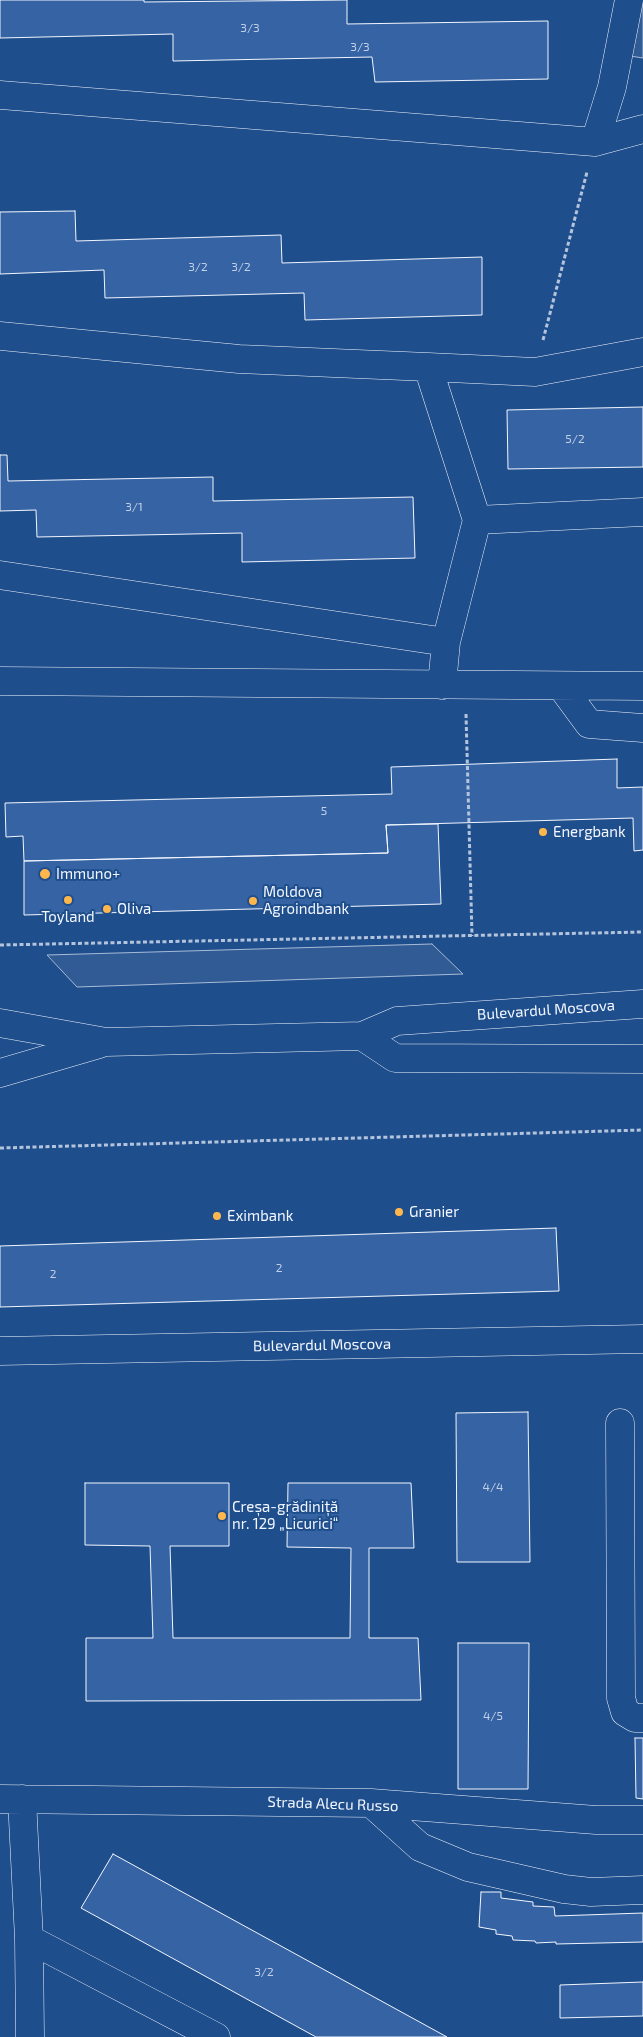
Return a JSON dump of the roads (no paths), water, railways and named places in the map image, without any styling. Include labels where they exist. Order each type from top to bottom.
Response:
[{"type":"street","points":[[595,142],[612,87],[629,0]]},
{"type":"street","points":[[0,95],[595,142],[643,129]]},
{"type":"street","points":[[0,336],[239,359],[534,372],[643,352]]},
{"type":"street","points":[[428,367],[478,520],[446,642],[442,685]]},
{"type":"street","points":[[478,520],[643,512]]},
{"type":"street","points":[[0,575],[446,642]]},
{"type":"street","points":[[0,682],[643,686]]},
{"type":"street","points":[[562,686],[589,724],[643,728]]},
{"type":"street","name":"Bulevardul Moscova","points":[[0,1023],[106,1042],[362,1036],[397,1021],[643,1004]]},
{"type":"street","points":[[362,1036],[395,1058],[643,1059]]},
{"type":"street","name":"Bulevardul Moscova","points":[[0,1072],[106,1042]]},
{"type":"street","name":"Bulevardul Moscova","points":[[0,1351],[643,1339]]},
{"type":"street","points":[[620,1423],[621,1698],[625,1712],[635,1718],[643,1718]]},
{"type":"street","name":"Strada Alecu Russo","points":[[30,2037],[29,1939],[11,1799],[371,1803],[596,1820],[643,1820]]},
{"type":"street","points":[[371,1803],[420,1847],[468,1867],[564,1889],[591,1892],[643,1890]]},
{"type":"street","points":[[29,1939],[216,2037]]},
{"type":"place","name":"Energbank","points":[[543,832]]},
{"type":"place","name":"Immuno+","points":[[45,874]]},
{"type":"place","name":"Toyland","points":[[68,900]]},
{"type":"place","name":"Moldova Agroindbank","points":[[253,901]]},
{"type":"place","name":"Oliva","points":[[107,909]]},
{"type":"place","name":"Granier","points":[[399,1212]]},
{"type":"place","name":"Eximbank","points":[[217,1216]]},
{"type":"place","name":"Creșa-grădiniță nr. 129 „Licurici“","points":[[222,1516]]}]
